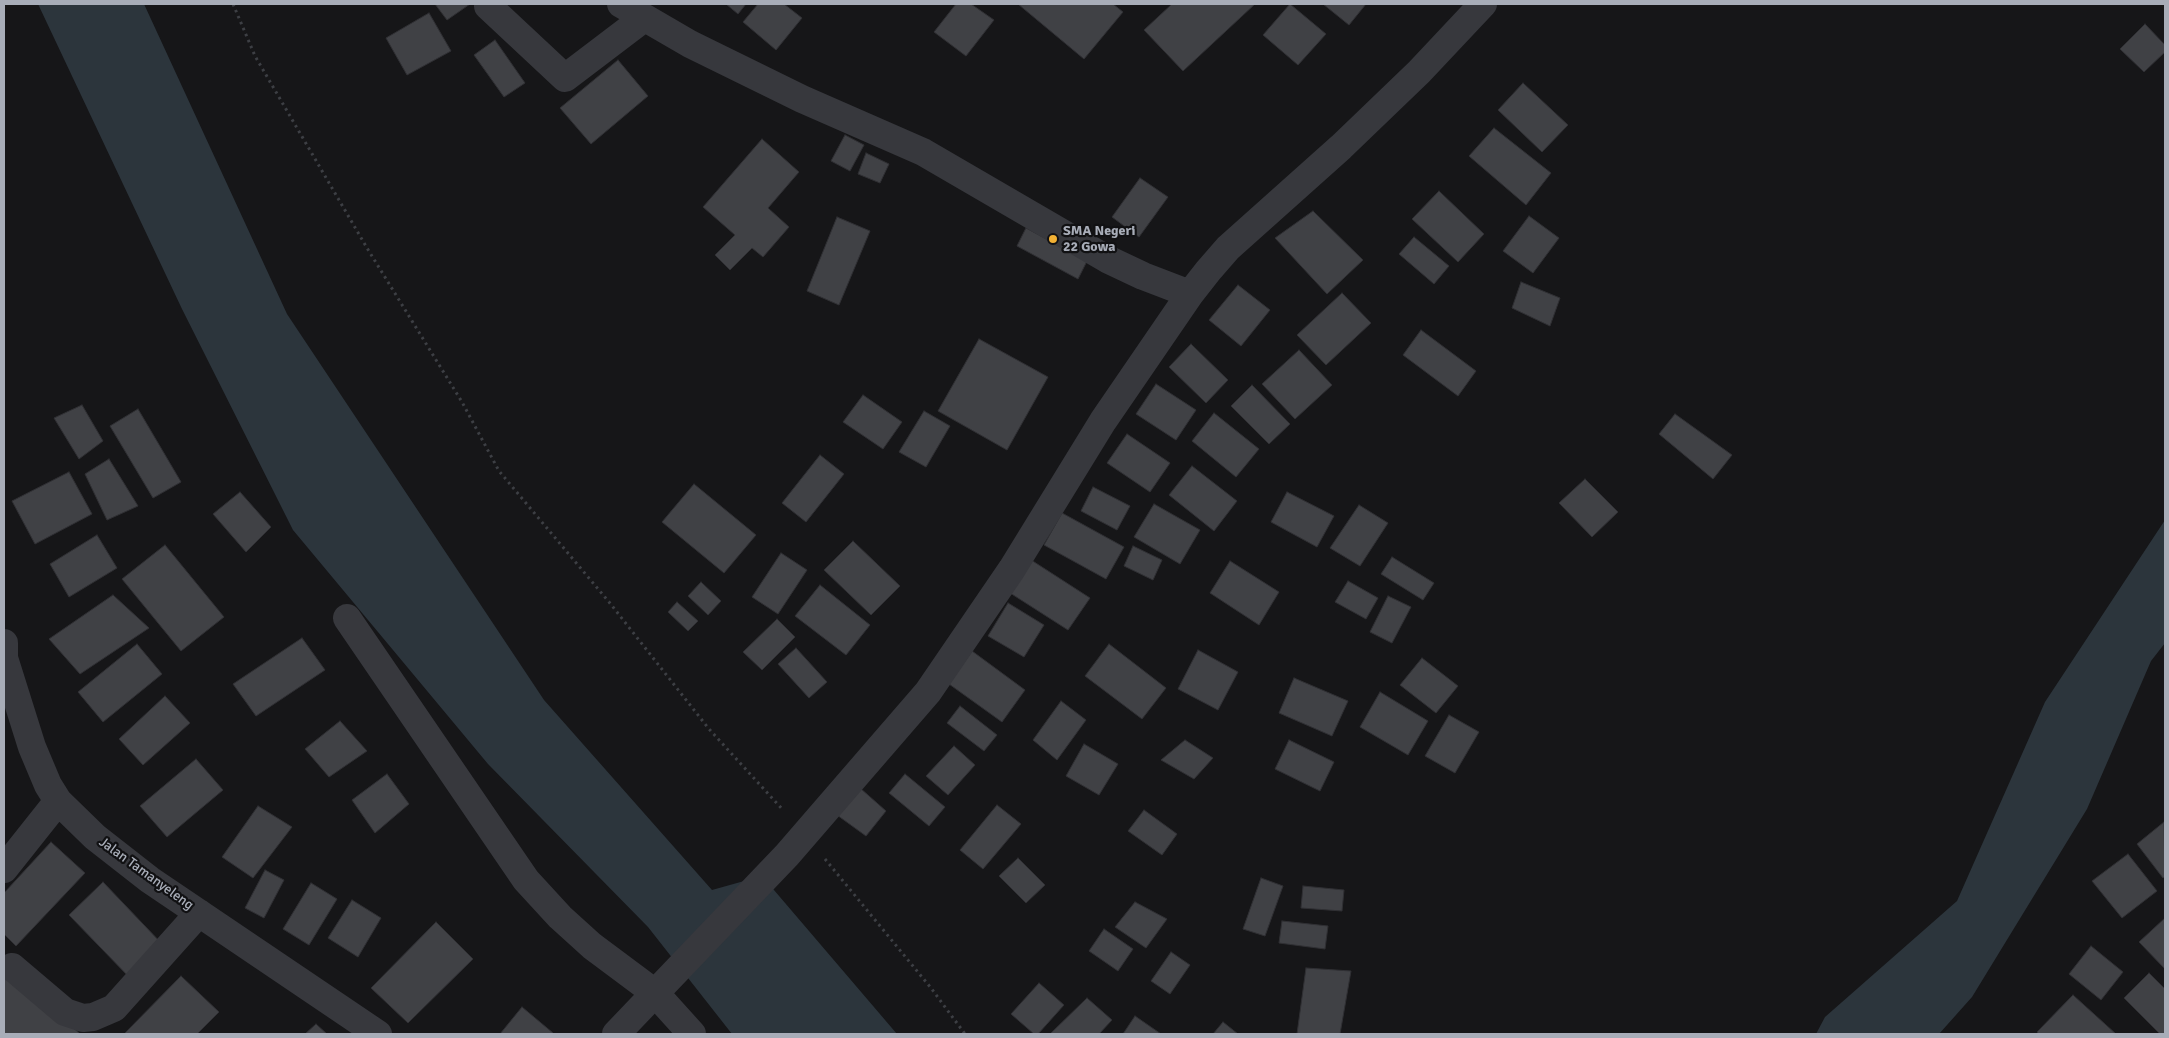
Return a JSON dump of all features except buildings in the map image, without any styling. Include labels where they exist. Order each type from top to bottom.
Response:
[{"type":"street","points":[[621,4],[690,44],[802,99],[923,152],[1107,259],[1190,294]]},
{"type":"street","points":[[616,1034],[787,855],[928,692],[1012,569],[1103,421],[1190,294],[1228,248],[1342,146],[1412,79],[1483,4]]},
{"type":"street","points":[[488,6],[565,78],[644,18]]},
{"type":"street","points":[[347,618],[526,880],[560,917],[592,946],[664,985],[692,1034]]},
{"type":"street","name":"Jalan Tamanyeleng","points":[[4,643],[4,658],[32,747],[48,785],[58,801],[102,842],[150,880],[378,1034]]},
{"type":"street","points":[[4,869],[58,801]]},
{"type":"street","points":[[12,968],[65,1012],[83,1018],[93,1017],[114,1008],[199,913]]},
{"type":"path","points":[[233,4],[256,56],[367,248],[462,402],[499,471],[609,602],[709,729],[805,834],[965,1034]]},
{"type":"shaded area","points":[[38,4],[144,4],[287,314],[544,700],[712,890],[762,876],[897,1034],[732,1034],[648,927],[488,764],[293,530],[182,309]]},
{"type":"shaded area","points":[[2165,520],[2165,643],[2151,661],[2087,809],[1972,997],[1939,1034],[1816,1034],[1825,1017],[1957,901],[2045,702]]},
{"type":"place","name":"SMA Negeri 22 Gowa","points":[[1053,239]]}]
